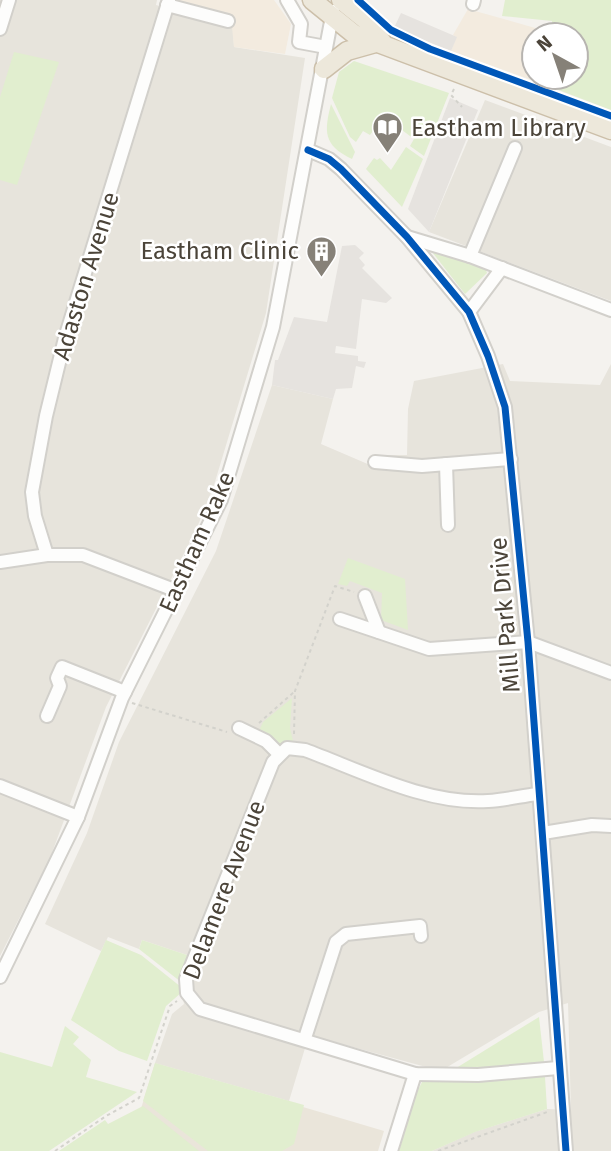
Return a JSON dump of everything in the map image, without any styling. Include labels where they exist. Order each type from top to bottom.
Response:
[{"type":"highway","points":[[312,0],[349,32],[382,42],[611,130]]},
{"type":"highway","points":[[339,0],[367,20],[382,42]]},
{"type":"highway","points":[[324,69],[348,51],[366,43],[382,42]]},
{"type":"street","points":[[0,29],[9,0]]},
{"type":"street","points":[[287,0],[301,24],[299,42],[326,47]]},
{"type":"street","name":"Eastham Rake","points":[[0,977],[78,817],[124,695],[221,500],[273,327],[324,69],[330,18],[339,0]]},
{"type":"street","points":[[168,3],[228,21]]},
{"type":"street","name":"Adaston Avenue","points":[[47,555],[35,516],[32,492],[46,416],[65,338],[168,3]]},
{"type":"street","points":[[470,256],[515,148]]},
{"type":"street","name":"Mill Park Drive","points":[[308,150],[329,159],[341,169],[407,237],[468,312],[488,356],[505,407],[528,642],[537,794],[566,1151]]},
{"type":"street","points":[[407,237],[470,256],[611,310]]},
{"type":"street","points":[[468,312],[502,268]]},
{"type":"street","points":[[375,462],[397,466],[511,459]]},
{"type":"street","points":[[446,464],[448,525]]},
{"type":"street","points":[[0,562],[47,555],[83,555],[177,591]]},
{"type":"street","points":[[365,596],[379,632]]},
{"type":"street","points":[[340,619],[429,649],[528,642],[611,673]]},
{"type":"street","points":[[47,716],[60,685],[57,678],[62,667],[124,695]]},
{"type":"street","points":[[233,730],[253,734],[266,741],[279,754],[287,748],[298,749],[427,794],[488,801],[537,794]]},
{"type":"street","name":"Delamere Avenue","points":[[279,754],[186,978],[187,993],[200,1009],[304,1038],[415,1074],[478,1075],[558,1068]]},
{"type":"street","points":[[0,786],[78,817]]},
{"type":"street","points":[[542,833],[592,825],[611,826]]},
{"type":"street","points":[[304,1038],[336,942],[346,934],[420,925]]},
{"type":"street","points":[[391,1151],[415,1074]]},
{"type":"path","points":[[460,73],[451,95],[462,107]]},
{"type":"path","points":[[298,749],[293,728],[295,691],[335,586],[365,596]]},
{"type":"path","points":[[253,734],[261,719],[295,691]]},
{"type":"path","points":[[124,695],[140,707],[162,710],[233,730]]},
{"type":"path","points":[[55,1151],[106,1116],[139,1098],[170,1006],[187,993]]},
{"type":"path","points":[[438,1151],[564,1106]]},
{"type":"shaded area","points":[[0,0],[157,0],[156,5],[233,27],[234,47],[305,58],[266,313],[214,485],[196,530],[106,707],[50,858],[0,956]]},
{"type":"shaded area","points":[[177,0],[274,0],[291,24],[285,54],[234,47],[232,27],[174,10]]},
{"type":"shaded area","points":[[468,9],[520,24],[520,76],[451,51],[456,37],[453,35]]},
{"type":"shaded area","points":[[401,13],[457,37],[451,51],[394,28]]},
{"type":"shaded area","points":[[450,98],[478,110],[429,232],[408,209]]},
{"type":"shaded area","points":[[485,100],[611,147],[611,301],[429,232]]},
{"type":"shaded area","points":[[355,245],[364,253],[359,258],[365,265],[362,268],[392,298],[386,303],[362,299],[356,349],[336,346],[335,353],[358,356],[358,361],[366,362],[364,368],[356,366],[352,388],[336,389],[333,399],[272,385],[275,360],[278,360],[294,317],[327,322],[342,246]]},
{"type":"shaded area","points":[[503,364],[510,381],[600,385],[611,364],[611,1151],[432,1151],[474,1132],[547,1109],[571,1110],[568,1003],[539,1012],[444,1069],[426,1067],[309,1035],[289,1101],[155,1063],[172,1014],[184,1004],[182,992],[190,956],[142,940],[139,949],[108,937],[101,951],[45,924],[87,833],[119,742],[216,551],[272,385],[333,399],[321,444],[370,465],[376,455],[407,455],[408,409],[414,381]]},
{"type":"shaded area","points":[[155,1063],[384,1131],[378,1151],[128,1151]]},
{"type":"green space","points":[[505,0],[611,0],[611,110],[561,91],[590,91],[590,21],[552,21],[502,16]]},
{"type":"green space","points":[[14,52],[59,62],[17,185],[0,180],[0,97]]},
{"type":"green space","points":[[354,61],[449,93],[424,156],[410,146],[414,139],[398,127],[396,129],[381,120],[370,135],[363,131],[356,142],[350,137],[332,98],[339,72]]},
{"type":"green space","points":[[331,104],[355,152],[352,159],[335,148],[328,137],[327,122]]},
{"type":"green space","points":[[406,147],[423,159],[402,207],[366,169],[374,158],[380,158],[391,170]]},
{"type":"green space","points":[[429,248],[485,267],[487,273],[465,294]]},
{"type":"green space","points":[[348,558],[405,579],[408,630],[381,620],[382,593],[350,581],[347,586],[338,584]]},
{"type":"green space","points":[[292,698],[290,728],[293,741],[277,747],[258,733],[263,722]]},
{"type":"green space","points":[[106,940],[141,955],[181,987],[182,992],[166,1006],[147,1061],[119,1051],[71,1020]]},
{"type":"green space","points":[[142,940],[190,956],[181,982],[139,949]]},
{"type":"green space","points":[[539,1017],[544,1062],[494,1069],[453,1070]]},
{"type":"green space","points":[[65,1026],[79,1037],[73,1044],[91,1060],[86,1077],[137,1092],[49,1151],[0,1151],[0,1052],[52,1067]]},
{"type":"green space","points":[[155,1063],[304,1105],[294,1144],[282,1151],[208,1151],[143,1101]]},
{"type":"green space","points":[[539,1074],[545,1077],[547,1109],[475,1132],[432,1151],[399,1151],[416,1094],[423,1080]]},
{"type":"green space","points":[[143,1106],[199,1151],[59,1151],[105,1120],[108,1124]]},
{"type":"cycle path","points":[[358,0],[391,30],[430,49],[611,116]]},
{"type":"cycle path","points":[[308,150],[329,159],[341,169],[407,237],[469,312],[488,356],[505,407],[528,642],[566,1151]]},
{"type":"place","name":"Eastham Library","points":[[388,155]]},
{"type":"place","name":"Eastham Clinic","points":[[322,278]]}]
